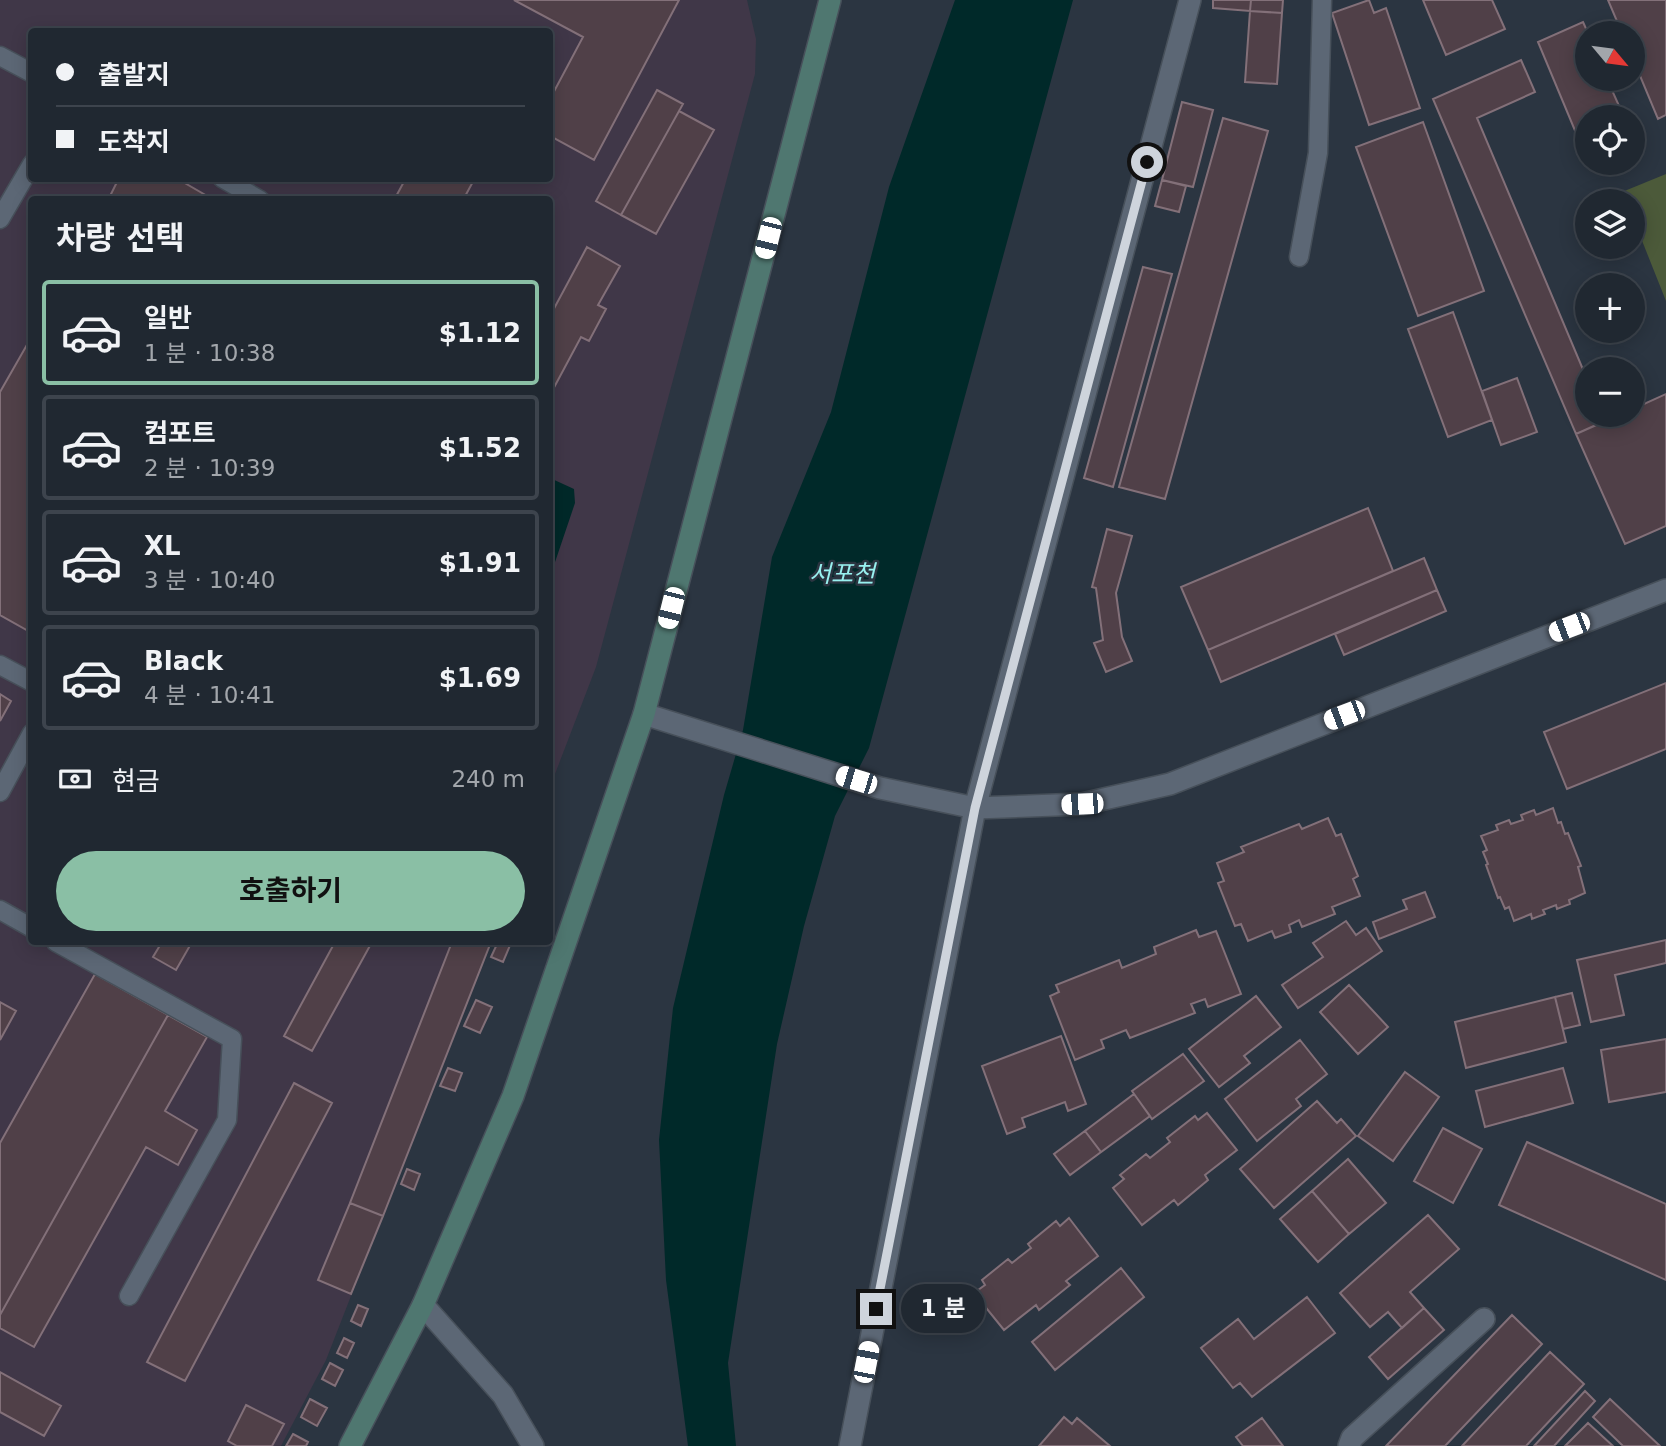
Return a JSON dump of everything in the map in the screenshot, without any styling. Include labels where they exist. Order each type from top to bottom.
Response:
[{"type":"main road","points":[[350,1446],[423,1305],[513,1096],[644,714],[830,0]]},
{"type":"street","points":[[850,1446],[975,808],[1189,0]]},
{"type":"street","points":[[644,714],[880,788],[975,808],[1082,804],[1170,784],[1666,590]]},
{"type":"street","points":[[423,1305],[503,1395],[533,1446]]},
{"type":"street","points":[[1349,1446],[1352,1438],[1484,1318]]},
{"type":"lane","points":[[1300,257],[1318,153],[1322,0]]},
{"type":"lane","points":[[0,56],[28,71]]},
{"type":"lane","points":[[0,219],[28,171]]},
{"type":"lane","points":[[229,182],[253,196]]},
{"type":"lane","points":[[0,665],[28,680]]},
{"type":"lane","points":[[0,792],[28,740]]},
{"type":"lane","points":[[0,910],[28,926]]},
{"type":"lane","points":[[61,945],[232,1039],[226,1120],[129,1296]]},
{"type":"shaded area","points":[[0,0],[747,0],[756,39],[755,74],[596,667],[553,779],[553,196],[28,196],[28,945],[488,945],[326,1360],[281,1446],[0,1446]]},
{"type":"shaded area","points":[[1666,174],[1666,301],[1645,248],[1645,189],[1629,189]]},
{"type":"water","name":"서포천","points":[[955,0],[1073,0],[869,748],[835,816],[804,926],[777,1044],[728,1363],[736,1446],[688,1446],[666,1280],[659,1140],[673,1008],[724,795],[743,730],[772,557],[831,412],[889,187]]},
{"type":"water","points":[[553,479],[574,489],[575,503],[553,568]]},
{"type":"building","points":[[514,0],[679,0],[594,160],[553,138],[553,93],[583,37]]},
{"type":"building","points":[[1213,0],[1251,0],[1250,11],[1213,8]]},
{"type":"building","points":[[1251,0],[1283,0],[1282,13],[1250,11]]},
{"type":"building","points":[[1369,0],[1374,13],[1386,8],[1420,108],[1369,125],[1332,13]]},
{"type":"building","points":[[1423,0],[1492,0],[1505,29],[1446,55]]},
{"type":"building","points":[[1608,0],[1666,0],[1666,115],[1658,119],[1645,88],[1645,21],[1617,21]]},
{"type":"building","points":[[1250,11],[1282,13],[1277,84],[1245,82]]},
{"type":"building","points":[[1575,26],[1575,91],[1612,91],[1619,105],[1575,105],[1575,131],[1538,42]]},
{"type":"building","points":[[1521,60],[1535,92],[1477,118],[1578,357],[1575,357],[1575,427],[1592,427],[1576,434],[1433,99]]},
{"type":"building","points":[[657,90],[683,104],[621,215],[596,201]]},
{"type":"building","points":[[1182,102],[1213,110],[1193,187],[1162,180]]},
{"type":"building","points":[[679,111],[714,130],[656,234],[621,215]]},
{"type":"building","points":[[1223,118],[1268,131],[1165,499],[1119,487]]},
{"type":"building","points":[[1423,122],[1484,291],[1418,316],[1356,147]]},
{"type":"building","points":[[1162,180],[1186,186],[1179,212],[1155,206]]},
{"type":"building","points":[[117,182],[183,182],[207,196],[110,196]]},
{"type":"building","points":[[404,182],[473,182],[465,196],[396,196]]},
{"type":"building","points":[[587,247],[620,266],[598,305],[606,309],[589,341],[581,337],[553,389],[553,310]]},
{"type":"building","points":[[1143,267],[1172,274],[1113,487],[1084,478]]},
{"type":"building","points":[[1453,312],[1492,420],[1448,437],[1408,329]]},
{"type":"building","points":[[28,343],[28,631],[0,615],[0,392]]},
{"type":"building","points":[[1517,378],[1537,432],[1501,445],[1482,391]]},
{"type":"building","points":[[1666,394],[1666,526],[1625,544],[1576,434],[1592,427],[1645,427],[1645,404]]},
{"type":"building","points":[[1368,508],[1393,571],[1208,650],[1181,587]]},
{"type":"building","points":[[1107,529],[1132,536],[1116,593],[1122,637],[1132,661],[1106,672],[1094,643],[1103,640],[1096,588],[1092,587]]},
{"type":"building","points":[[1424,558],[1437,590],[1221,682],[1208,650]]},
{"type":"building","points":[[1437,590],[1446,611],[1344,655],[1335,634]]},
{"type":"building","points":[[1666,683],[1666,749],[1567,789],[1544,732]]},
{"type":"building","points":[[0,694],[11,701],[0,721]]},
{"type":"building","points":[[1553,808],[1558,823],[1561,822],[1565,834],[1568,833],[1581,866],[1578,867],[1585,893],[1569,900],[1570,904],[1543,910],[1545,914],[1532,919],[1531,914],[1514,921],[1509,907],[1505,909],[1500,897],[1498,898],[1486,865],[1488,864],[1483,852],[1487,850],[1481,836],[1498,830],[1496,825],[1509,820],[1511,824],[1523,820],[1521,815],[1534,810],[1536,815]]},
{"type":"building","points":[[1328,818],[1336,836],[1341,834],[1358,876],[1353,879],[1360,896],[1332,907],[1335,914],[1302,927],[1299,920],[1289,925],[1291,932],[1275,938],[1272,931],[1248,941],[1241,924],[1235,926],[1218,883],[1224,881],[1217,863],[1244,852],[1241,847],[1299,824],[1302,829]]},
{"type":"building","points":[[1425,892],[1435,917],[1379,939],[1373,922],[1407,909],[1403,900]]},
{"type":"building","points":[[1346,921],[1356,935],[1366,928],[1382,951],[1298,1008],[1282,985],[1323,957],[1313,943]]},
{"type":"building","points":[[1196,930],[1199,937],[1216,931],[1241,994],[1208,1007],[1205,999],[1191,1004],[1195,1013],[1130,1038],[1126,1030],[1101,1040],[1104,1048],[1075,1060],[1050,996],[1059,992],[1056,985],[1119,960],[1122,968],[1156,954],[1154,947]]},
{"type":"building","points":[[1666,940],[1666,963],[1615,975],[1624,1015],[1591,1022],[1577,960]]},
{"type":"building","points":[[160,945],[190,945],[176,970],[153,957]]},
{"type":"building","points":[[333,945],[370,945],[312,1051],[284,1036]]},
{"type":"building","points":[[451,945],[490,945],[383,1216],[350,1203]]},
{"type":"building","points":[[497,945],[510,945],[503,962],[491,957]]},
{"type":"building","points":[[95,974],[168,1015],[0,1315],[0,1143]]},
{"type":"building","points":[[1349,985],[1388,1027],[1358,1054],[1320,1012]]},
{"type":"building","points":[[1572,993],[1580,1025],[1563,1029],[1555,997]]},
{"type":"building","points":[[1256,996],[1281,1027],[1244,1056],[1250,1063],[1219,1087],[1189,1049]]},
{"type":"building","points":[[1555,997],[1566,1042],[1466,1068],[1455,1022]]},
{"type":"building","points":[[476,1000],[492,1007],[480,1033],[464,1026]]},
{"type":"building","points":[[0,1002],[16,1011],[0,1040]]},
{"type":"building","points":[[168,1015],[207,1037],[165,1111],[197,1130],[178,1165],[146,1147],[34,1347],[0,1328],[0,1315]]},
{"type":"building","points":[[1061,1036],[1086,1104],[1068,1111],[1065,1102],[1022,1118],[1025,1127],[1007,1134],[982,1066]]},
{"type":"building","points":[[1666,1039],[1666,1092],[1609,1102],[1601,1050]]},
{"type":"building","points":[[1300,1040],[1327,1074],[1296,1099],[1301,1106],[1257,1141],[1225,1099]]},
{"type":"building","points":[[1183,1054],[1204,1081],[1152,1119],[1132,1091]]},
{"type":"building","points":[[448,1068],[462,1073],[455,1091],[440,1086]]},
{"type":"building","points":[[1563,1068],[1573,1103],[1485,1127],[1476,1091]]},
{"type":"building","points":[[1405,1072],[1439,1097],[1393,1161],[1358,1136]]},
{"type":"building","points":[[294,1083],[332,1103],[185,1381],[147,1362]]},
{"type":"building","points":[[1134,1094],[1150,1116],[1101,1152],[1085,1131]]},
{"type":"building","points":[[1317,1101],[1337,1123],[1341,1119],[1356,1136],[1274,1208],[1240,1169]]},
{"type":"building","points":[[1207,1113],[1237,1150],[1205,1175],[1208,1180],[1178,1205],[1174,1200],[1142,1225],[1113,1188],[1124,1179],[1120,1175],[1146,1154],[1150,1158],[1170,1142],[1167,1138],[1195,1116],[1198,1120]]},
{"type":"building","points":[[1443,1128],[1482,1149],[1453,1203],[1414,1181]]},
{"type":"building","points":[[1085,1131],[1101,1152],[1070,1175],[1054,1154]]},
{"type":"building","points":[[1527,1142],[1666,1204],[1666,1280],[1499,1205]]},
{"type":"building","points":[[1348,1159],[1386,1203],[1349,1234],[1312,1191]]},
{"type":"building","points":[[407,1169],[420,1174],[414,1190],[401,1184]]},
{"type":"building","points":[[1312,1191],[1349,1234],[1318,1262],[1280,1219]]},
{"type":"building","points":[[350,1203],[383,1216],[351,1294],[318,1280]]},
{"type":"building","points":[[1428,1215],[1459,1249],[1410,1292],[1424,1308],[1402,1328],[1388,1312],[1370,1327],[1340,1293]]},
{"type":"building","points":[[1069,1218],[1098,1256],[1066,1281],[1070,1285],[1039,1310],[1036,1305],[1004,1330],[974,1293],[985,1285],[982,1280],[1008,1259],[1012,1263],[1031,1248],[1028,1244],[1056,1221],[1060,1226]]},
{"type":"building","points":[[1121,1268],[1144,1297],[1055,1370],[1032,1342]]},
{"type":"building","points":[[1307,1297],[1335,1333],[1252,1397],[1240,1383],[1233,1388],[1201,1348],[1238,1319],[1254,1339]]},
{"type":"building","points":[[358,1305],[368,1309],[361,1326],[351,1321]]},
{"type":"building","points":[[1424,1308],[1444,1330],[1388,1379],[1369,1357]]},
{"type":"building","points":[[1512,1315],[1542,1344],[1445,1446],[1386,1446]]},
{"type":"building","points":[[344,1338],[354,1343],[347,1358],[337,1353]]},
{"type":"building","points":[[1550,1352],[1584,1384],[1526,1446],[1462,1446]]},
{"type":"building","points":[[330,1363],[343,1370],[335,1386],[322,1379]]},
{"type":"building","points":[[0,1372],[61,1406],[44,1436],[0,1412]]},
{"type":"building","points":[[1585,1391],[1595,1401],[1554,1446],[1534,1446]]},
{"type":"building","points":[[310,1399],[327,1408],[317,1426],[301,1417]]},
{"type":"building","points":[[1610,1399],[1660,1446],[1623,1446],[1593,1417]]},
{"type":"building","points":[[246,1405],[284,1424],[272,1446],[237,1446],[228,1441]]},
{"type":"building","points":[[1064,1417],[1072,1424],[1077,1418],[1110,1446],[1039,1446]]},
{"type":"building","points":[[1262,1418],[1283,1446],[1243,1446],[1236,1437]]},
{"type":"building","points":[[1588,1423],[1613,1446],[1565,1446]]},
{"type":"building","points":[[293,1434],[308,1442],[306,1446],[286,1446]]},
{"type":"route","points":[[876,1309],[975,808],[1147,162]]}]
